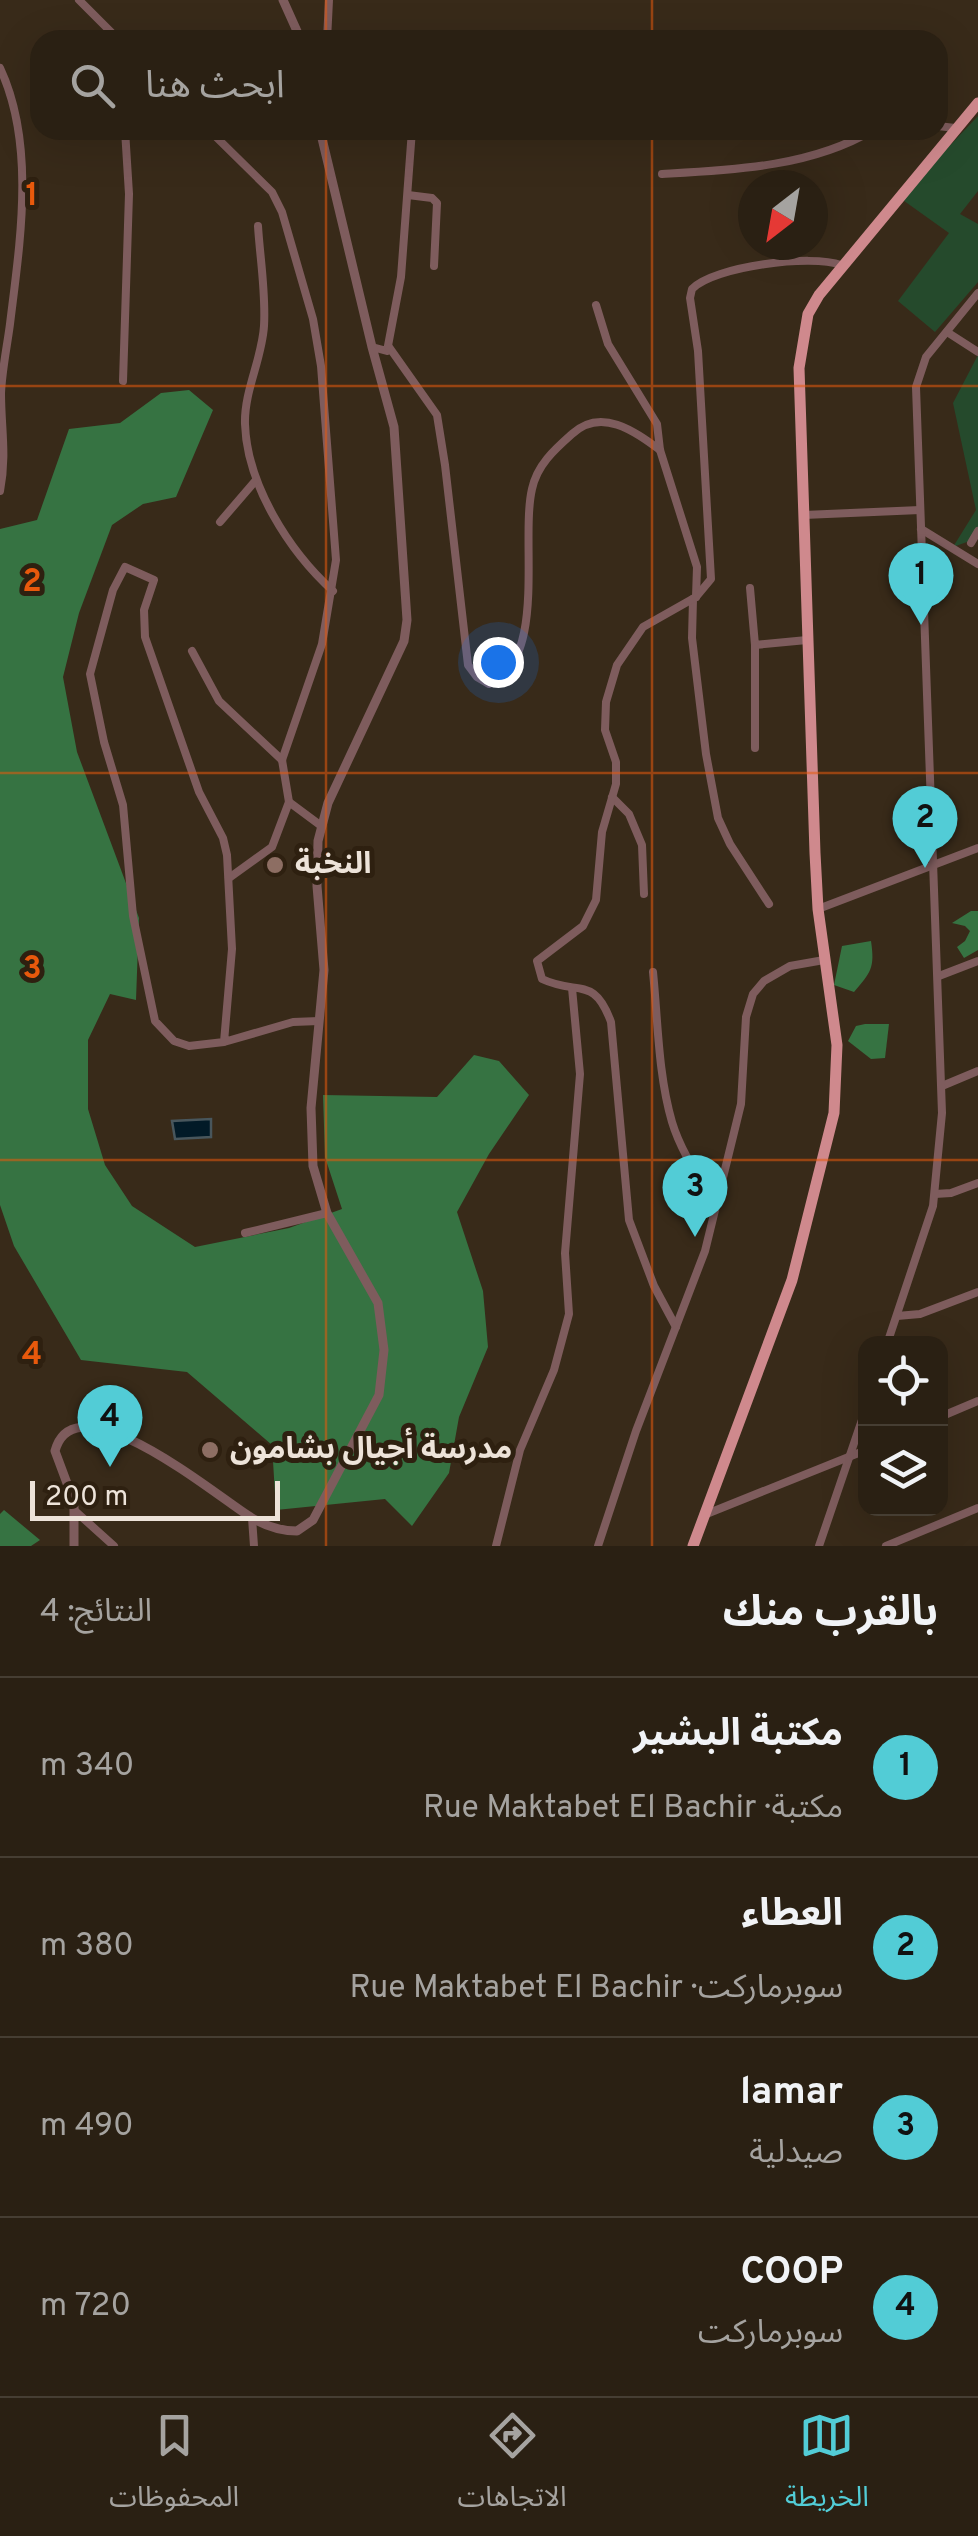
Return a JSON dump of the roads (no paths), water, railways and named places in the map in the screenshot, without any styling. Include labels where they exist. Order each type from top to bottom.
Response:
[{"type":"main road","points":[[948,136],[973,115],[978,103]]},
{"type":"main road","points":[[693,1546],[788,1294],[829,1138],[838,1070],[818,909],[801,345],[808,314],[841,265],[945,140]]},
{"type":"street","points":[[79,0],[109,30]]},
{"type":"street","points":[[284,0],[297,30]]},
{"type":"street","points":[[328,30],[329,0]]},
{"type":"street","points":[[0,68],[14,103],[22,163],[14,293],[3,348],[1,392],[6,455],[0,491]]},
{"type":"street","points":[[948,127],[955,128]]},
{"type":"street","points":[[123,380],[129,194],[126,140]]},
{"type":"street","points":[[219,140],[272,192],[289,229],[322,366],[335,548],[333,590],[322,644],[282,760],[289,802],[272,847],[229,878]]},
{"type":"street","points":[[74,1546],[74,1510],[54,1451],[62,1436],[82,1426],[136,1443],[252,1518],[296,1531],[313,1520],[379,1395],[384,1350],[378,1303],[327,1214],[316,1182],[311,1143],[324,970],[317,886],[320,825],[407,628],[398,448],[322,140]]},
{"type":"street","points":[[372,347],[386,351],[389,347],[401,277],[411,140]]},
{"type":"street","points":[[662,174],[804,158],[855,140]]},
{"type":"street","points":[[408,195],[432,198],[437,203],[434,266]]},
{"type":"street","points":[[258,226],[264,325],[245,424],[256,480],[289,540],[333,590]]},
{"type":"street","points":[[676,1327],[654,1286],[629,1220],[610,1022],[598,996],[586,989],[542,979],[537,960],[564,944],[589,920],[596,900],[602,832],[617,772],[605,730],[606,702],[617,665],[644,627],[694,598],[711,580],[692,289],[706,279],[756,267],[808,260],[841,265]]},
{"type":"street","points":[[0,290],[14,293]]},
{"type":"street","points":[[890,1336],[935,1194],[942,1086],[916,387],[922,366],[978,293]]},
{"type":"street","points":[[596,305],[608,344],[657,424],[660,450],[697,567],[692,638],[718,818],[768,904]]},
{"type":"street","points":[[947,332],[978,352]]},
{"type":"street","points":[[389,347],[436,415],[446,465],[468,665],[476,677],[489,684],[502,679],[522,648],[528,515],[532,487],[545,458],[583,424],[611,422],[635,432],[660,450]]},
{"type":"street","points":[[220,522],[256,480]]},
{"type":"street","points":[[804,516],[920,510]]},
{"type":"street","points":[[920,529],[978,564]]},
{"type":"street","points":[[971,543],[978,531]]},
{"type":"street","points":[[224,1042],[232,950],[223,838],[199,792],[145,638],[144,610],[154,580],[125,567],[113,590],[90,674],[126,824],[133,916],[152,1010],[162,1032],[189,1046],[224,1042],[268,1027],[319,1021]]},
{"type":"street","points":[[750,588],[755,646],[755,748]]},
{"type":"street","points":[[755,646],[807,640]]},
{"type":"street","points":[[192,651],[219,701],[282,760]]},
{"type":"street","points":[[612,797],[629,814],[642,845],[644,894]]},
{"type":"street","points":[[289,802],[320,825]]},
{"type":"street","points":[[818,909],[978,848]]},
{"type":"street","points":[[598,1546],[636,1430],[700,1266],[742,1104],[746,1017],[754,994],[764,981],[790,966],[824,960]]},
{"type":"street","points":[[939,976],[978,961]]},
{"type":"street","points":[[653,972],[661,1062],[672,1121],[682,1148],[716,1206]]},
{"type":"street","points":[[496,1546],[520,1450],[554,1370],[569,1314],[565,1253],[580,1074],[572,988]]},
{"type":"street","points":[[942,1086],[978,1072]]},
{"type":"street","points":[[935,1194],[952,1193],[978,1183]]},
{"type":"street","points":[[246,1233],[327,1214]]},
{"type":"street","points":[[897,1316],[920,1314],[978,1292]]},
{"type":"street","points":[[948,1414],[978,1401]]},
{"type":"street","points":[[820,1546],[860,1426]]},
{"type":"street","points":[[704,1515],[858,1453]]},
{"type":"street","points":[[886,1546],[978,1508]]},
{"type":"street","points":[[74,1510],[114,1546]]},
{"type":"street","points":[[252,1518],[254,1546]]},
{"type":"water","points":[[211,1119],[211,1137],[175,1139],[172,1121]]},
{"type":"place","name":"مكتبة البشير","points":[[921,625]]},
{"type":"place","name":"النخبة","points":[[275,865]]},
{"type":"place","name":"العطاء","points":[[925,868]]},
{"type":"place","name":"lamar","points":[[695,1237]]},
{"type":"place","name":"مدرسة أجيال بشامون","points":[[210,1450]]},
{"type":"place","name":"COOP","points":[[110,1467]]}]
